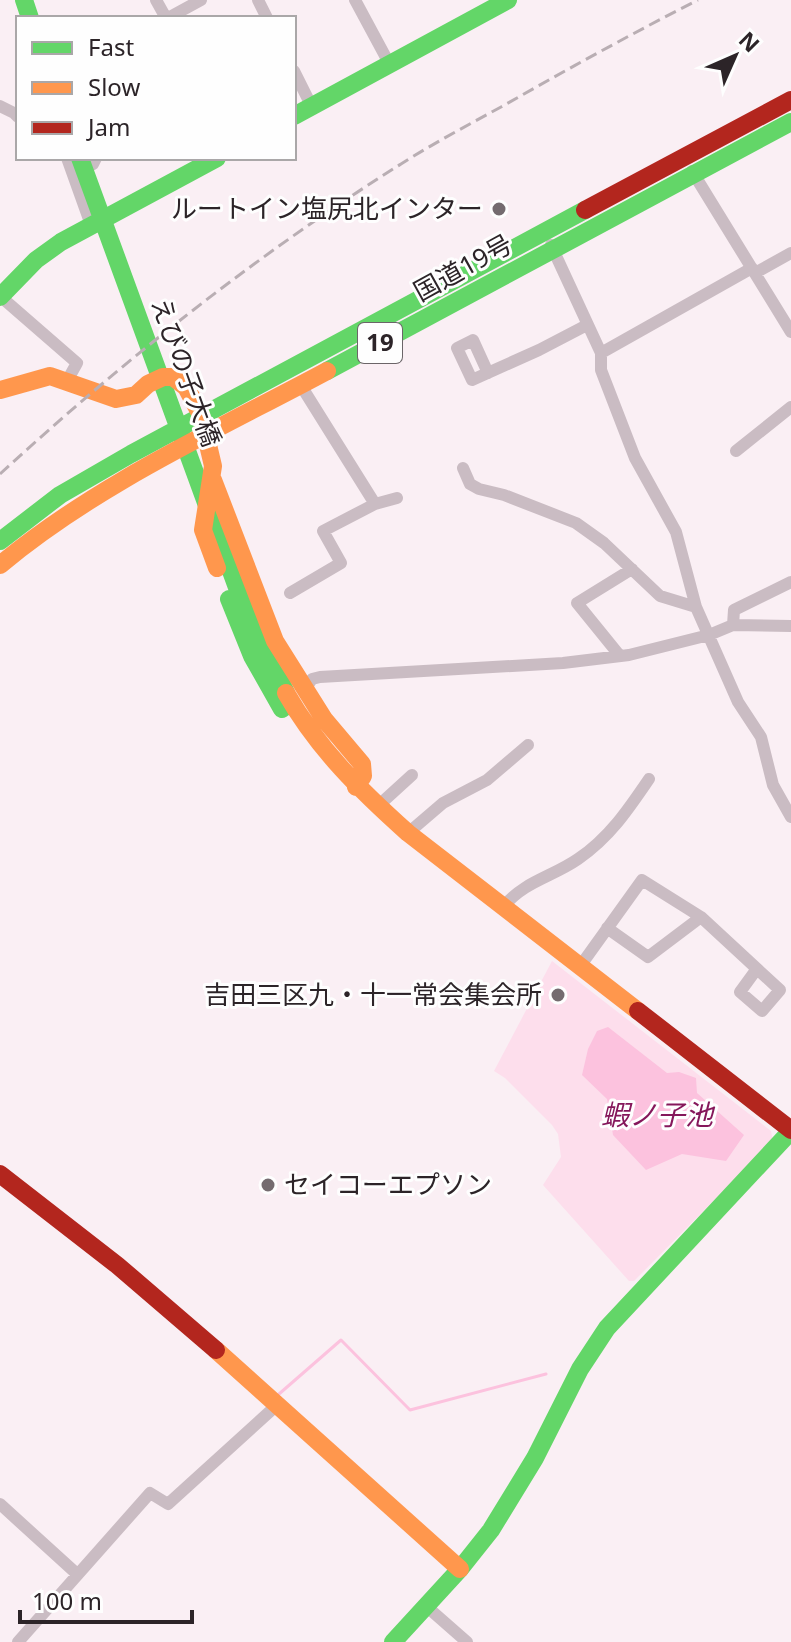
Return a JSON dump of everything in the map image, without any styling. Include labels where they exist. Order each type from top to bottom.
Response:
[{"type":"main road","points":[[296,115],[508,0]]},
{"type":"main road","name":"国道19号","points":[[0,565],[68,515],[549,240],[684,157],[791,100]]},
{"type":"main road","name":"国道19号","points":[[0,541],[60,495],[201,415],[549,240],[694,175],[791,122]]},
{"type":"main road","points":[[0,296],[36,260],[91,225],[213,160]]},
{"type":"main road","name":"えびの子大橋","points":[[76,167],[243,604],[272,668],[295,709],[329,754]]},
{"type":"main road","points":[[0,390],[50,376],[116,399],[126,399],[154,381],[173,377],[186,387],[201,415],[213,466],[203,530],[241,634],[263,679],[305,742],[329,754],[356,787],[408,833],[791,1131],[607,1328],[580,1369],[516,1491],[491,1530],[393,1642]]},
{"type":"main road","points":[[213,480],[275,641],[324,719],[362,764],[363,776],[356,787]]},
{"type":"main road","points":[[0,1174],[117,1265],[460,1569]]},
{"type":"street","points":[[171,16],[201,0]]},
{"type":"street","points":[[355,0],[390,65]]},
{"type":"street","points":[[296,75],[312,107]]},
{"type":"street","points":[[684,157],[790,328]]},
{"type":"street","points":[[91,225],[76,167],[93,164],[95,160]]},
{"type":"street","points":[[549,240],[601,353],[601,370],[635,458],[676,532],[696,607],[738,702],[761,737],[773,785],[791,817]]},
{"type":"street","points":[[601,353],[791,253]]},
{"type":"street","points":[[0,296],[77,363],[67,381]]},
{"type":"street","points":[[488,373],[587,325]]},
{"type":"street","points":[[300,384],[375,504]]},
{"type":"street","points":[[736,451],[791,407]]},
{"type":"street","points":[[463,468],[470,484],[479,489],[504,495],[576,523],[604,543],[660,596],[696,607]]},
{"type":"street","points":[[290,593],[341,563],[323,531],[375,504],[397,498]]},
{"type":"street","points":[[620,656],[577,603],[632,569]]},
{"type":"street","points":[[733,625],[734,610],[791,582]]},
{"type":"street","points":[[306,688],[312,679],[320,677],[563,663],[620,656],[709,635],[733,625],[790,627]]},
{"type":"street","points":[[408,833],[443,803],[487,780],[528,745]]},
{"type":"street","points":[[378,806],[412,775]]},
{"type":"street","points":[[504,906],[517,891],[577,859],[616,827],[649,779]]},
{"type":"street","points":[[581,965],[642,880],[701,917],[756,970]]},
{"type":"street","points":[[607,928],[648,957],[701,917]]},
{"type":"street","points":[[18,1642],[150,1493],[168,1504],[277,1405]]},
{"type":"street","points":[[0,1504],[77,1574]]},
{"type":"street","points":[[426,1606],[467,1642]]},
{"type":"shaded area","points":[[552,961],[771,1131],[773,1141],[634,1281],[629,1281],[543,1185],[561,1157],[558,1134],[505,1078],[494,1071]]},
{"type":"water","name":"蝦ノ子池","points":[[608,1027],[667,1073],[679,1072],[696,1078],[697,1093],[744,1135],[726,1161],[682,1154],[646,1170],[613,1135],[607,1099],[582,1075],[588,1049],[597,1031]]},
{"type":"waterway","points":[[279,1394],[341,1340],[410,1410],[546,1374]]},
{"type":"railway","points":[[0,474],[144,349],[244,271],[348,198],[438,141],[698,0]]},
{"type":"traffic: fast","points":[[24,0],[29,16]]},
{"type":"traffic: fast","points":[[296,115],[508,0]]},
{"type":"traffic: fast","points":[[327,371],[791,122]]},
{"type":"traffic: fast","points":[[81,160],[243,604],[286,693]]},
{"type":"traffic: fast","points":[[0,297],[36,260],[61,242],[213,160]]},
{"type":"traffic: fast","points":[[0,541],[60,495],[131,454],[585,210]]},
{"type":"traffic: fast","points":[[229,599],[252,656],[282,709]]},
{"type":"traffic: fast","points":[[393,1642],[491,1530],[535,1458],[580,1369],[607,1328],[791,1131]]},
{"type":"traffic: slow","points":[[0,565],[37,536],[117,484],[327,371]]},
{"type":"traffic: slow","points":[[0,390],[50,376],[116,399],[136,395],[148,384],[163,377],[173,377],[186,387],[201,415],[213,466],[203,530],[217,568]]},
{"type":"traffic: slow","points":[[213,480],[275,641],[324,719],[362,764],[363,776],[356,787]]},
{"type":"traffic: slow","points":[[286,693],[312,733],[341,768],[408,833],[638,1011]]},
{"type":"traffic: slow","points":[[216,1350],[460,1569]]},
{"type":"traffic: jam","points":[[585,210],[791,100]]},
{"type":"traffic: jam","points":[[638,1011],[791,1130]]},
{"type":"traffic: jam","points":[[0,1174],[117,1265],[216,1350]]},
{"type":"place","name":"ルートイン塩尻北インター","points":[[499,209]]},
{"type":"place","name":"吉田三区九・十一常会集会所","points":[[558,995]]},
{"type":"place","name":"セイコーエプソン","points":[[268,1185]]}]
